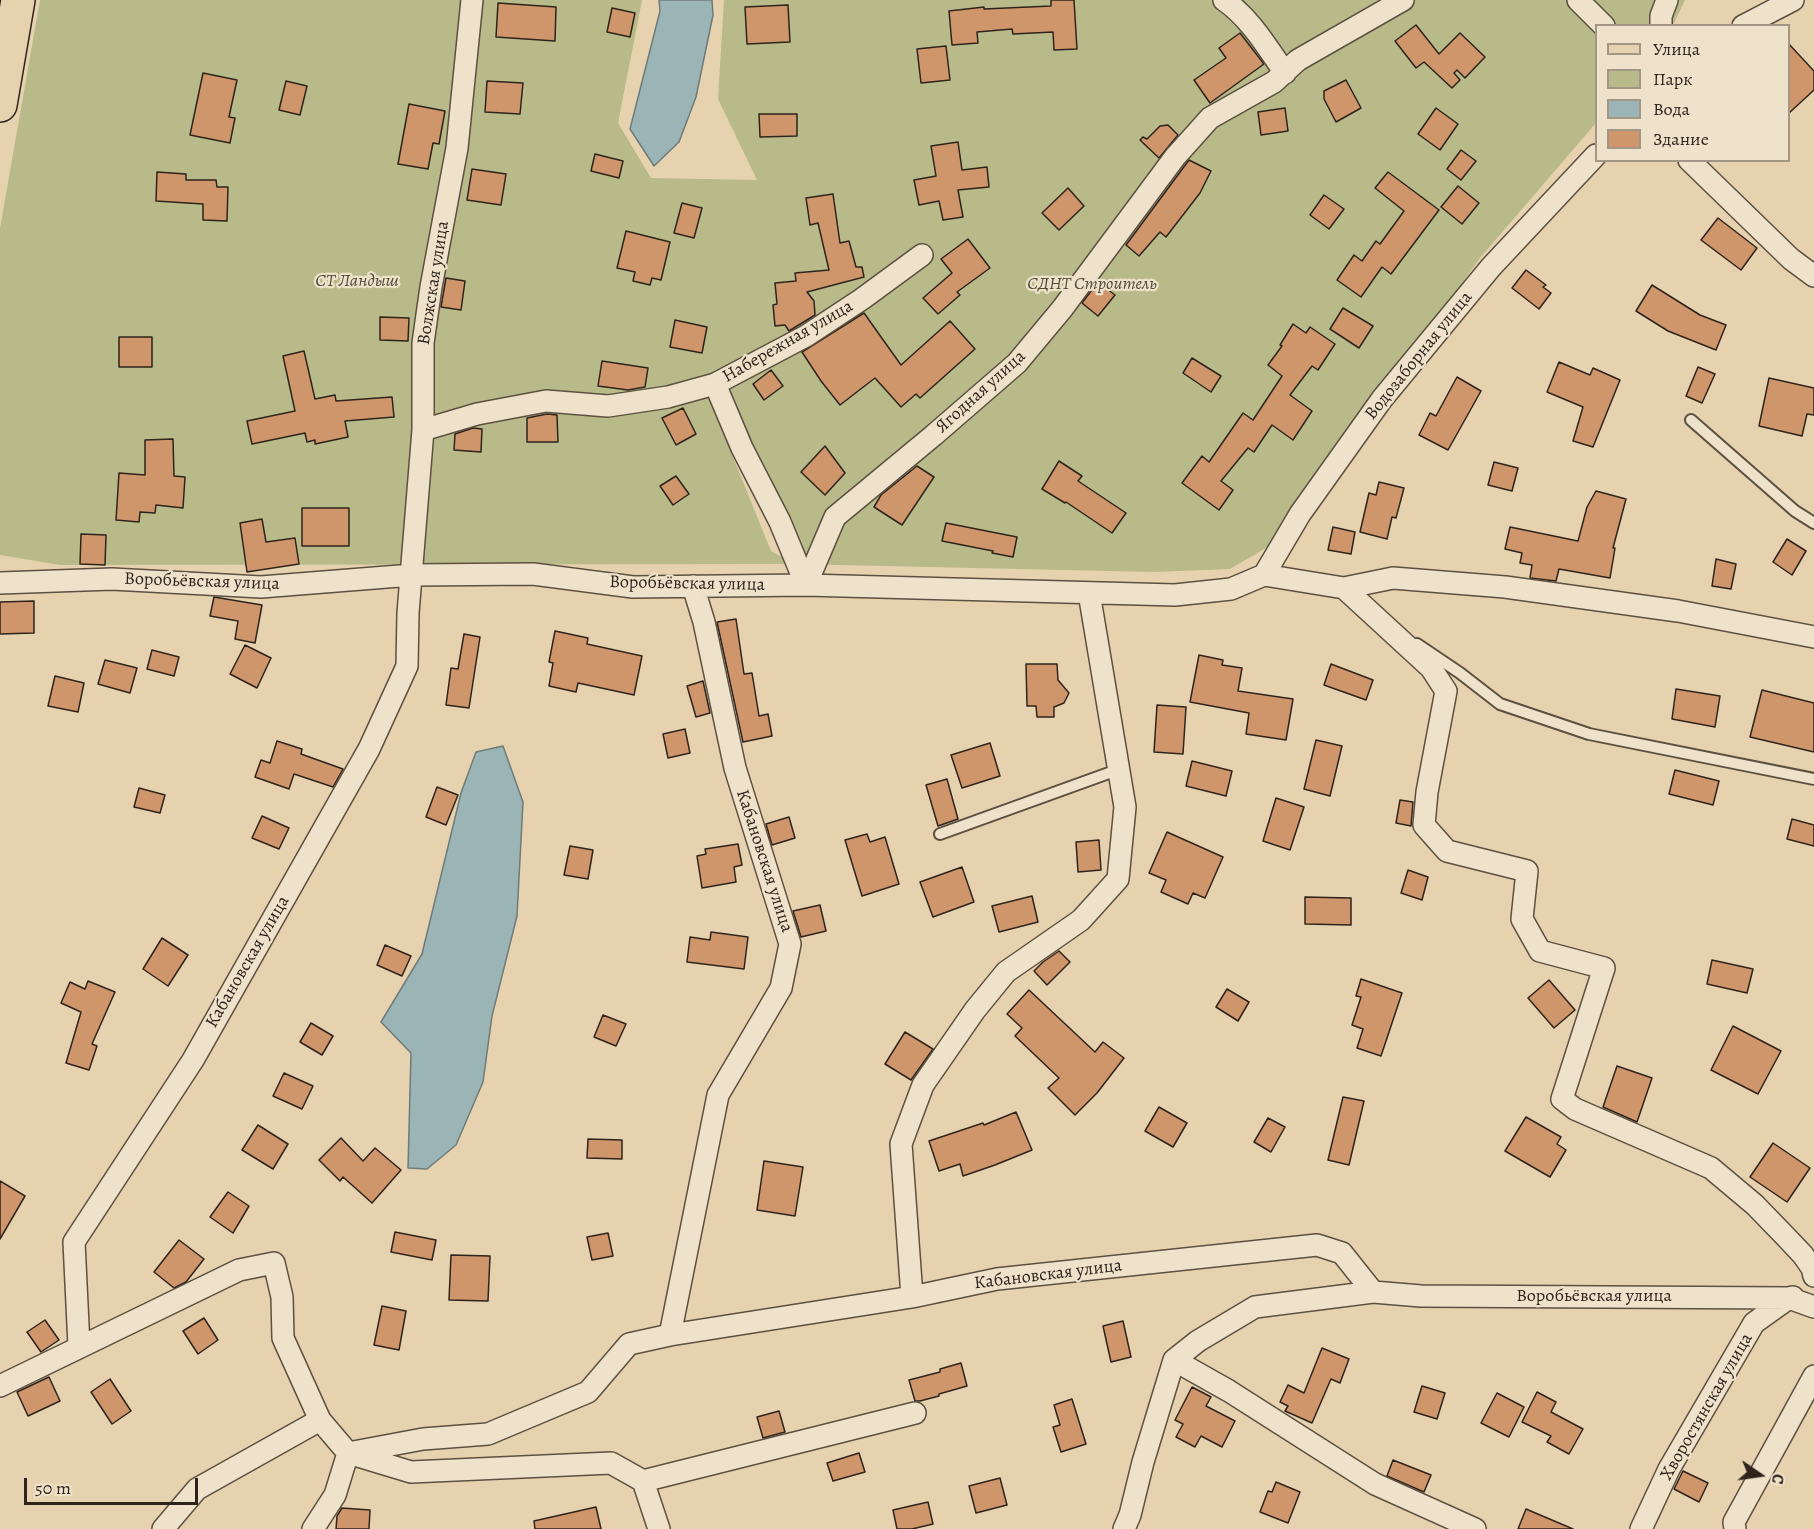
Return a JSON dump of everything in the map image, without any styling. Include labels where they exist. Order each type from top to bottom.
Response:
[{"type":"main road","points":[[0,105],[18,0]]},
{"type":"street","name":"Волжская улица","points":[[412,571],[423,430],[423,344],[431,287],[457,148],[472,0]]},
{"type":"street","points":[[1224,0],[1251,25],[1285,73]]},
{"type":"street","name":"Ягодная улица","points":[[806,585],[835,517],[1017,363],[1062,309],[1175,157],[1210,118],[1274,82],[1298,60],[1403,0]]},
{"type":"street","points":[[1578,0],[1602,24]]},
{"type":"street","points":[[1661,24],[1661,16],[1667,0]]},
{"type":"street","points":[[1747,24],[1793,0]]},
{"type":"street","name":"Водозаборная улица","points":[[1264,575],[1300,514],[1382,399],[1491,267],[1595,156]]},
{"type":"street","points":[[1691,162],[1791,259],[1814,276]]},
{"type":"street","name":"Набережная улица","points":[[806,585],[780,522],[742,448],[715,384],[806,336],[922,255]]},
{"type":"street","points":[[423,430],[477,414],[546,401],[608,406],[668,397],[715,384]]},
{"type":"street","name":"Воробьёвская улица","points":[[0,583],[112,579],[261,587],[412,571],[533,574],[633,586],[806,585],[1175,595],[1231,589],[1264,575]]},
{"type":"street","name":"Кабановская улица","points":[[79,1346],[74,1242],[193,1060],[369,749],[407,666],[412,571]]},
{"type":"street","points":[[1264,575],[1344,588],[1393,578],[1505,587],[1678,611],[1814,637]]},
{"type":"street","name":"Кабановская улица","points":[[670,1335],[718,1095],[781,988],[790,944],[735,768],[704,622],[693,586]]},
{"type":"street","points":[[1344,588],[1431,668],[1446,690],[1426,792],[1424,825],[1447,851],[1527,871],[1522,919],[1540,951],[1604,968],[1562,1099],[1575,1109],[1711,1168],[1755,1205],[1786,1237],[1803,1255],[1812,1268],[1814,1276]]},
{"type":"street","points":[[912,1297],[902,1144],[923,1085],[975,1010],[1006,972],[1081,920],[1118,879],[1125,807],[1089,593]]},
{"type":"street","name":"Кабановская улица","points":[[348,1453],[423,1439],[488,1434],[588,1392],[629,1344],[670,1335],[912,1297],[998,1279],[1317,1245],[1342,1253],[1373,1292]]},
{"type":"street","points":[[0,1386],[238,1270],[274,1263],[282,1297],[283,1338],[320,1420],[348,1453],[411,1472],[611,1463],[643,1481],[659,1529]]},
{"type":"street","name":"Хворостянская улица","points":[[1641,1529],[1670,1469],[1754,1323],[1789,1298],[1802,1294],[1814,1286]]},
{"type":"street","name":"Воробьёвская улица","points":[[1174,1360],[1198,1341],[1255,1308],[1373,1292],[1421,1296],[1789,1298],[1814,1307]]},
{"type":"street","points":[[1124,1529],[1174,1360],[1229,1391],[1375,1484],[1475,1529]]},
{"type":"street","points":[[1735,1529],[1734,1522],[1814,1376]]},
{"type":"street","points":[[643,1481],[915,1413]]},
{"type":"street","points":[[163,1529],[197,1489],[320,1420]]},
{"type":"street","points":[[314,1529],[335,1495],[348,1453]]},
{"type":"lane","points":[[1691,420],[1795,510],[1814,523]]},
{"type":"lane","points":[[1372,614],[1460,673],[1500,704],[1589,734],[1814,779]]},
{"type":"lane","points":[[940,834],[1119,769]]},
{"type":"green space","points":[[40,0],[642,0],[618,123],[651,178],[757,180],[718,99],[724,0],[1685,0],[1673,24],[1595,24],[1595,124],[1480,258],[1278,541],[1230,569],[1154,572],[794,564],[60,565],[0,555],[0,228]],"holes":[[[714,410],[793,563],[771,551]]]},
{"type":"water","points":[[659,0],[712,0],[713,15],[696,97],[679,142],[654,166],[630,129],[660,11]]},
{"type":"water","points":[[503,746],[523,802],[517,916],[492,1016],[483,1082],[456,1145],[427,1169],[408,1168],[411,1053],[381,1022],[422,954],[461,793],[476,752]]},
{"type":"building","points":[[1051,0],[1074,0],[1077,49],[1054,50],[1053,32],[1013,34],[1012,29],[977,32],[978,43],[952,45],[949,11],[984,7],[984,9],[1051,6]]},
{"type":"building","points":[[498,3],[556,7],[555,41],[496,37]]},
{"type":"building","points":[[788,5],[790,42],[747,44],[745,7]]},
{"type":"building","points":[[612,8],[635,13],[630,37],[607,32]]},
{"type":"building","points":[[1416,25],[1439,54],[1460,33],[1485,57],[1465,78],[1457,70],[1454,73],[1460,80],[1452,88],[1424,62],[1416,68],[1395,41]]},
{"type":"building","points":[[1240,33],[1264,64],[1210,103],[1194,80],[1226,58],[1219,48]]},
{"type":"building","points":[[1790,45],[1814,71],[1814,90],[1790,112]]},
{"type":"building","points":[[946,46],[950,80],[921,83],[917,49]]},
{"type":"building","points":[[203,73],[237,80],[229,117],[235,118],[230,143],[190,135]]},
{"type":"building","points":[[1346,80],[1361,108],[1336,122],[1324,99],[1324,91]]},
{"type":"building","points":[[286,81],[307,86],[300,115],[279,110]]},
{"type":"building","points":[[487,81],[523,83],[520,114],[485,112]]},
{"type":"building","points":[[409,104],[445,111],[439,144],[433,143],[428,169],[398,164]]},
{"type":"building","points":[[1285,108],[1288,131],[1261,135],[1258,112]]},
{"type":"building","points":[[1436,108],[1458,124],[1440,150],[1418,134]]},
{"type":"building","points":[[759,114],[797,114],[797,136],[760,137]]},
{"type":"building","points":[[1168,125],[1178,135],[1159,158],[1140,140],[1143,137],[1147,139],[1160,126]]},
{"type":"building","points":[[958,142],[962,170],[987,167],[989,187],[958,190],[963,217],[943,220],[939,201],[919,205],[914,180],[936,176],[931,146]]},
{"type":"building","points":[[1461,150],[1476,161],[1461,180],[1447,169]]},
{"type":"building","points":[[595,154],[623,161],[619,178],[591,171]]},
{"type":"building","points":[[1189,160],[1211,171],[1200,193],[1166,237],[1160,232],[1139,256],[1126,245]]},
{"type":"building","points":[[472,169],[506,174],[501,205],[467,200]]},
{"type":"building","points":[[157,172],[186,174],[186,180],[216,180],[217,187],[228,187],[227,221],[203,220],[203,204],[156,201]]},
{"type":"building","points":[[1388,172],[1439,210],[1391,274],[1382,267],[1361,297],[1337,280],[1354,255],[1362,261],[1376,241],[1380,244],[1404,211],[1375,188]]},
{"type":"building","points":[[1458,186],[1479,203],[1462,224],[1441,207]]},
{"type":"building","points":[[1068,188],[1084,206],[1059,230],[1042,213]]},
{"type":"building","points":[[833,194],[840,243],[849,241],[856,267],[862,267],[864,277],[807,292],[814,301],[815,315],[789,331],[785,325],[775,326],[773,305],[777,304],[775,283],[796,281],[795,273],[829,270],[818,223],[810,225],[806,198]]},
{"type":"building","points":[[1324,195],[1344,209],[1329,229],[1310,215]]},
{"type":"building","points":[[682,203],[702,208],[694,238],[674,233]]},
{"type":"building","points":[[1718,218],[1757,248],[1741,270],[1701,240]]},
{"type":"building","points":[[626,231],[670,242],[661,280],[652,278],[650,285],[633,281],[635,272],[617,268]]},
{"type":"building","points":[[968,239],[990,268],[957,292],[960,295],[938,314],[923,298],[952,273],[941,259]]},
{"type":"building","points":[[1526,270],[1546,285],[1543,287],[1551,293],[1539,309],[1512,288]]},
{"type":"building","points":[[446,278],[465,281],[461,310],[441,307]]},
{"type":"building","points":[[1098,282],[1115,295],[1098,316],[1082,303]]},
{"type":"building","points":[[1652,285],[1700,315],[1726,325],[1716,350],[1668,331],[1636,311]]},
{"type":"building","points":[[1343,308],[1373,326],[1359,348],[1330,329]]},
{"type":"building","points":[[864,313],[901,365],[950,321],[975,349],[920,398],[916,394],[901,407],[875,378],[840,405],[802,352]]},
{"type":"building","points":[[380,317],[409,318],[408,341],[380,340]]},
{"type":"building","points":[[675,320],[707,327],[702,353],[670,347]]},
{"type":"building","points":[[1293,324],[1306,333],[1310,327],[1335,344],[1318,370],[1312,366],[1290,395],[1312,411],[1293,440],[1272,425],[1254,452],[1248,448],[1221,481],[1233,490],[1219,510],[1182,483],[1202,456],[1209,462],[1243,413],[1253,420],[1282,376],[1268,365],[1282,346],[1280,345]]},
{"type":"building","points":[[119,337],[152,337],[152,367],[119,367]]},
{"type":"building","points":[[304,351],[315,399],[335,395],[336,401],[392,397],[394,417],[345,421],[348,437],[315,444],[315,440],[307,442],[305,433],[252,444],[247,421],[295,411],[283,356]]},
{"type":"building","points":[[1192,358],[1221,376],[1211,392],[1183,373]]},
{"type":"building","points":[[602,361],[648,368],[645,387],[628,390],[598,386]]},
{"type":"building","points":[[1559,362],[1590,375],[1593,368],[1620,380],[1593,447],[1573,441],[1583,407],[1547,392]]},
{"type":"building","points":[[1698,367],[1715,374],[1702,403],[1686,396]]},
{"type":"building","points":[[771,370],[783,386],[764,400],[753,384]]},
{"type":"building","points":[[1457,377],[1481,391],[1448,450],[1419,435],[1430,413],[1436,416]]},
{"type":"building","points":[[1769,378],[1814,388],[1814,415],[1807,414],[1802,436],[1759,426]]},
{"type":"building","points":[[683,408],[696,434],[676,445],[662,418]]},
{"type":"building","points":[[547,414],[557,415],[558,442],[527,442],[527,418]]},
{"type":"building","points":[[473,428],[482,429],[481,452],[454,450],[455,434]]},
{"type":"building","points":[[173,439],[174,476],[185,477],[183,508],[156,505],[155,513],[140,512],[139,522],[116,520],[119,473],[145,475],[145,440]]},
{"type":"building","points":[[825,446],[845,473],[825,495],[801,472]]},
{"type":"building","points":[[1059,461],[1082,476],[1078,481],[1126,513],[1112,533],[1042,489]]},
{"type":"building","points":[[1494,462],[1518,468],[1512,491],[1488,485]]},
{"type":"building","points":[[917,466],[934,477],[902,525],[874,507],[881,495]]},
{"type":"building","points":[[676,476],[689,494],[673,505],[660,486]]},
{"type":"building","points":[[1379,482],[1404,488],[1396,518],[1392,517],[1387,539],[1360,532],[1369,493],[1376,495]]},
{"type":"building","points":[[1596,491],[1626,499],[1613,548],[1615,548],[1610,578],[1559,569],[1556,581],[1530,578],[1532,565],[1520,563],[1522,553],[1505,549],[1510,527],[1578,541],[1587,507]]},
{"type":"building","points":[[302,508],[349,508],[349,546],[302,546]]},
{"type":"building","points":[[262,519],[266,542],[295,538],[299,564],[247,572],[240,523]]},
{"type":"building","points":[[946,523],[1017,537],[1013,557],[942,541]]},
{"type":"building","points":[[1333,527],[1355,532],[1351,554],[1328,550]]},
{"type":"building","points":[[81,534],[106,535],[105,565],[80,564]]},
{"type":"building","points":[[1787,539],[1806,551],[1792,575],[1773,562]]},
{"type":"building","points":[[1716,559],[1736,564],[1731,589],[1712,586]]},
{"type":"building","points":[[214,597],[262,605],[255,643],[235,639],[238,621],[210,616]]},
{"type":"building","points":[[34,601],[34,633],[0,634],[0,602]]},
{"type":"building","points":[[736,619],[744,674],[752,673],[759,716],[768,714],[772,736],[743,742],[717,622]]},
{"type":"building","points":[[555,631],[588,638],[587,644],[642,656],[634,695],[578,683],[576,692],[549,686],[553,663],[549,662]]},
{"type":"building","points":[[464,634],[480,637],[469,708],[446,705],[451,668],[458,669]]},
{"type":"building","points":[[245,645],[271,658],[257,688],[230,674]]},
{"type":"building","points":[[152,650],[179,657],[174,676],[147,669]]},
{"type":"building","points":[[1199,655],[1223,660],[1222,665],[1242,668],[1238,691],[1293,699],[1286,740],[1246,734],[1249,713],[1190,702]]},
{"type":"building","points":[[105,660],[137,668],[130,693],[98,684]]},
{"type":"building","points":[[1026,664],[1057,664],[1058,680],[1069,693],[1064,703],[1054,707],[1054,717],[1037,717],[1036,706],[1027,706]]},
{"type":"building","points":[[1331,664],[1373,680],[1366,700],[1324,685]]},
{"type":"building","points":[[55,676],[84,683],[78,712],[48,706]]},
{"type":"building","points":[[703,681],[710,713],[696,717],[687,686]]},
{"type":"building","points":[[1676,689],[1720,696],[1715,727],[1672,719]]},
{"type":"building","points":[[1762,690],[1814,703],[1814,752],[1750,737]]},
{"type":"building","points":[[1157,705],[1186,707],[1183,754],[1154,752]]},
{"type":"building","points":[[685,729],[690,753],[668,758],[663,734]]},
{"type":"building","points":[[1316,740],[1342,746],[1330,796],[1304,789]]},
{"type":"building","points":[[277,741],[302,749],[301,754],[343,769],[333,787],[294,774],[289,789],[255,777],[261,760],[270,763]]},
{"type":"building","points":[[990,743],[1000,776],[962,788],[951,755]]},
{"type":"building","points":[[1192,761],[1232,771],[1226,796],[1186,786]]},
{"type":"building","points":[[1675,770],[1719,781],[1713,805],[1669,794]]},
{"type":"building","points":[[947,779],[958,819],[938,826],[926,785]]},
{"type":"building","points":[[437,787],[458,795],[446,825],[426,817]]},
{"type":"building","points":[[139,788],[165,795],[160,813],[134,807]]},
{"type":"building","points":[[1276,798],[1304,807],[1290,850],[1263,841]]},
{"type":"building","points":[[1400,800],[1413,802],[1411,826],[1396,823]]},
{"type":"building","points":[[262,816],[289,828],[279,849],[252,838]]},
{"type":"building","points":[[789,817],[795,838],[772,845],[766,824]]},
{"type":"building","points":[[1792,819],[1814,825],[1814,846],[1787,839]]},
{"type":"building","points":[[1167,832],[1223,857],[1205,898],[1193,893],[1188,904],[1161,892],[1166,880],[1149,873]]},
{"type":"building","points":[[867,834],[870,842],[885,837],[899,884],[862,896],[845,840]]},
{"type":"building","points":[[1099,840],[1101,870],[1078,872],[1076,842]]},
{"type":"building","points":[[738,844],[742,865],[734,867],[736,882],[702,888],[697,856],[706,854],[705,849]]},
{"type":"building","points":[[570,846],[593,850],[588,879],[564,875]]},
{"type":"building","points":[[962,867],[974,902],[933,917],[920,882]]},
{"type":"building","points":[[1408,870],[1428,877],[1422,900],[1401,893]]},
{"type":"building","points":[[1032,896],[1038,922],[999,932],[992,906]]},
{"type":"building","points":[[1305,897],[1351,898],[1351,925],[1305,924]]},
{"type":"building","points":[[820,905],[826,931],[801,937],[793,911]]},
{"type":"building","points":[[711,932],[748,937],[744,969],[687,962],[690,937],[710,940]]},
{"type":"building","points":[[162,938],[188,955],[168,986],[143,969]]},
{"type":"building","points":[[385,945],[411,956],[402,976],[377,965]]},
{"type":"building","points":[[1059,951],[1070,962],[1047,985],[1034,971]]},
{"type":"building","points":[[1712,960],[1753,969],[1747,993],[1707,984]]},
{"type":"building","points":[[1361,979],[1402,993],[1381,1056],[1357,1048],[1363,1029],[1352,1025],[1361,997],[1356,996]]},
{"type":"building","points":[[1549,980],[1575,1010],[1554,1028],[1528,998]]},
{"type":"building","points":[[88,981],[115,992],[92,1044],[97,1046],[89,1070],[66,1063],[81,1012],[61,1003],[70,982],[85,989]]},
{"type":"building","points":[[1227,989],[1249,1002],[1238,1021],[1216,1007]]},
{"type":"building","points":[[1029,990],[1095,1052],[1103,1042],[1124,1058],[1097,1093],[1075,1115],[1048,1088],[1059,1078],[1015,1036],[1022,1028],[1007,1014]]},
{"type":"building","points":[[603,1015],[626,1024],[616,1046],[594,1037]]},
{"type":"building","points":[[311,1023],[333,1036],[322,1055],[300,1042]]},
{"type":"building","points":[[1733,1026],[1781,1051],[1758,1094],[1711,1070]]},
{"type":"building","points":[[905,1032],[933,1049],[911,1080],[885,1064]]},
{"type":"building","points":[[1617,1066],[1652,1078],[1637,1122],[1603,1107]]},
{"type":"building","points":[[284,1073],[313,1086],[302,1109],[273,1096]]},
{"type":"building","points":[[1343,1097],[1364,1101],[1349,1165],[1328,1160]]},
{"type":"building","points":[[1159,1107],[1187,1123],[1173,1147],[1145,1131]]},
{"type":"building","points":[[1016,1112],[1032,1150],[963,1176],[960,1164],[939,1171],[929,1141],[983,1123],[984,1125]]},
{"type":"building","points":[[1526,1117],[1561,1137],[1557,1144],[1566,1150],[1550,1177],[1505,1151]]},
{"type":"building","points":[[1268,1118],[1285,1127],[1271,1152],[1254,1142]]},
{"type":"building","points":[[258,1125],[288,1144],[273,1169],[242,1150]]},
{"type":"building","points":[[341,1138],[363,1161],[375,1148],[401,1170],[372,1203],[343,1177],[340,1181],[319,1160]]},
{"type":"building","points":[[588,1139],[622,1140],[622,1159],[587,1158]]},
{"type":"building","points":[[1773,1143],[1810,1168],[1787,1202],[1750,1177]]},
{"type":"building","points":[[764,1161],[803,1167],[795,1216],[757,1210]]},
{"type":"building","points":[[0,1181],[25,1196],[0,1239]]},
{"type":"building","points":[[228,1192],[249,1206],[233,1233],[210,1217]]},
{"type":"building","points":[[395,1232],[436,1240],[432,1260],[391,1252]]},
{"type":"building","points":[[608,1233],[613,1256],[592,1260],[587,1237]]},
{"type":"building","points":[[179,1240],[204,1259],[186,1282],[174,1288],[154,1272]]},
{"type":"building","points":[[451,1255],[490,1256],[488,1301],[449,1300]]},
{"type":"building","points":[[382,1306],[406,1311],[399,1350],[374,1345]]},
{"type":"building","points":[[204,1318],[218,1340],[198,1354],[183,1331]]},
{"type":"building","points":[[45,1320],[59,1340],[41,1352],[27,1332]]},
{"type":"building","points":[[1123,1321],[1131,1357],[1111,1362],[1103,1326]]},
{"type":"building","points":[[1322,1348],[1349,1359],[1340,1383],[1331,1379],[1312,1423],[1285,1411],[1288,1406],[1280,1402],[1288,1385],[1304,1393]]},
{"type":"building","points":[[961,1363],[967,1386],[939,1394],[939,1396],[915,1401],[909,1380],[940,1372],[940,1369]]},
{"type":"building","points":[[49,1377],[60,1401],[28,1416],[17,1392]]},
{"type":"building","points":[[110,1379],[131,1411],[112,1424],[91,1392]]},
{"type":"building","points":[[1422,1386],[1445,1393],[1437,1419],[1414,1412]]},
{"type":"building","points":[[1192,1387],[1211,1397],[1206,1406],[1235,1421],[1222,1447],[1201,1436],[1195,1447],[1176,1437],[1183,1424],[1175,1420]]},
{"type":"building","points":[[1537,1392],[1556,1402],[1551,1412],[1583,1429],[1569,1454],[1547,1442],[1551,1436],[1522,1422]]},
{"type":"building","points":[[1497,1393],[1524,1407],[1509,1437],[1481,1423]]},
{"type":"building","points":[[1072,1399],[1086,1444],[1061,1452],[1053,1427],[1060,1425],[1054,1405]]},
{"type":"building","points":[[779,1411],[785,1432],[763,1438],[757,1417]]},
{"type":"building","points":[[859,1453],[865,1472],[833,1481],[827,1463]]},
{"type":"building","points":[[1393,1460],[1431,1475],[1424,1492],[1387,1476]]},
{"type":"building","points":[[1683,1471],[1708,1483],[1699,1502],[1674,1489]]},
{"type":"building","points":[[1000,1478],[1007,1505],[976,1513],[969,1486]]},
{"type":"building","points":[[1276,1482],[1300,1492],[1288,1523],[1260,1512],[1268,1491],[1272,1492]]},
{"type":"building","points":[[928,1502],[933,1524],[912,1529],[897,1529],[893,1510]]},
{"type":"building","points":[[596,1507],[601,1529],[535,1529],[534,1521]]},
{"type":"building","points":[[342,1508],[370,1510],[369,1529],[336,1529],[337,1516]]},
{"type":"building","points":[[1526,1509],[1573,1529],[1518,1529]]},
{"type":"park label","name":"СТ Ландыш","points":[[357,282]]},
{"type":"park label","name":"СДНТ Строитель","points":[[1092,285]]}]
